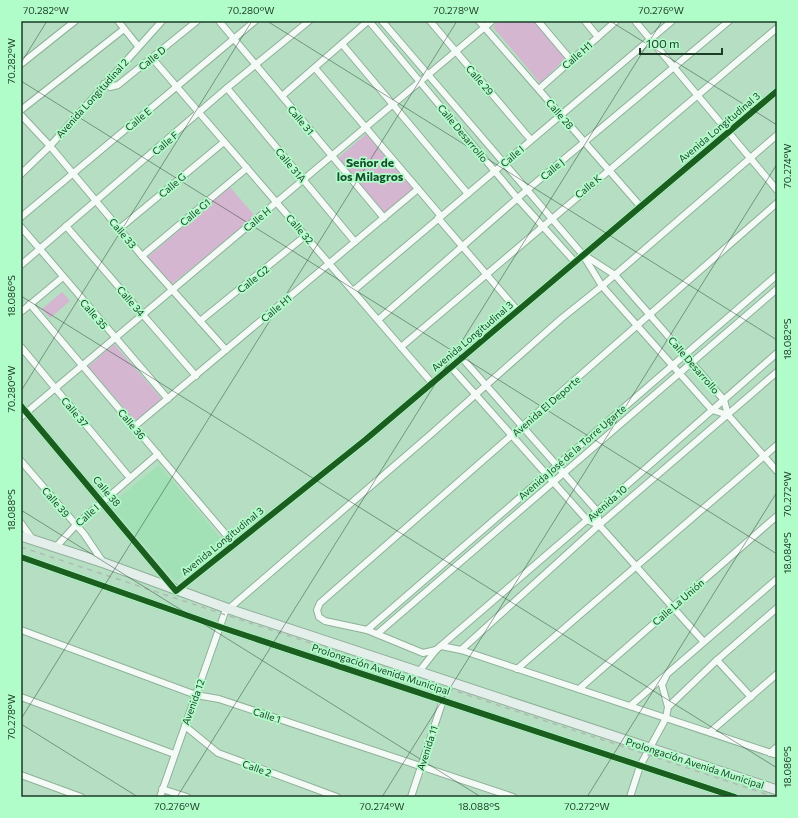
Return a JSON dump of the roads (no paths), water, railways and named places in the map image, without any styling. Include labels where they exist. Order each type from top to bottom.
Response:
[{"type":"main road","name":"Prolongación Avenida Municipal","points":[[21,536],[54,548],[104,563],[176,591],[418,673],[777,790]]},
{"type":"street","points":[[21,64],[75,21]]},
{"type":"street","points":[[118,21],[138,46]]},
{"type":"street","name":"Avenida Longitudinal 2","points":[[21,174],[50,146],[162,21]]},
{"type":"street","name":"Calle D","points":[[104,84],[110,87],[118,85],[197,21]]},
{"type":"street","name":"Calle 31","points":[[219,21],[384,218]]},
{"type":"street","name":"Calle E","points":[[21,217],[255,21]]},
{"type":"street","name":"Calle F","points":[[21,265],[200,113],[227,88],[309,21]]},
{"type":"street","points":[[282,96],[369,21]]},
{"type":"street","name":"Calle Desarrollo","points":[[369,21],[494,171],[575,262]]},
{"type":"street","name":"Calle Desarrollo","points":[[382,21],[583,255],[602,286],[637,326],[712,410],[728,415]]},
{"type":"street","name":"Calle 29","points":[[430,21],[531,140]]},
{"type":"street","name":"Calle 28","points":[[479,21],[641,207]]},
{"type":"street","name":"Calle H","points":[[21,417],[492,21]]},
{"type":"street","points":[[538,21],[572,60]]},
{"type":"street","points":[[585,21],[598,36]]},
{"type":"street","name":"Calle H1","points":[[539,89],[616,21]]},
{"type":"street","points":[[636,21],[673,68],[777,190]]},
{"type":"street","name":"Calle I","points":[[353,291],[672,21]]},
{"type":"street","name":"Calle J","points":[[378,320],[527,190],[729,21]]},
{"type":"street","name":"Calle K","points":[[401,347],[551,218],[777,28]]},
{"type":"street","points":[[21,110],[124,29]]},
{"type":"street","points":[[342,44],[468,194]]},
{"type":"street","name":"Calle 32","points":[[152,58],[432,383]]},
{"type":"street","points":[[315,68],[418,189],[462,246],[517,310]]},
{"type":"street","name":"Calle 31A","points":[[227,88],[356,242]]},
{"type":"street","name":"Avenida Longitudinal 3","points":[[176,591],[365,440],[777,91]]},
{"type":"street","name":"Calle 33","points":[[21,115],[50,146],[142,256],[226,350]]},
{"type":"street","points":[[229,609],[475,396],[562,318],[615,275],[777,135]]},
{"type":"street","name":"Calle G","points":[[120,229],[224,142]]},
{"type":"street","name":"Calle G1","points":[[142,256],[247,168]]},
{"type":"street","name":"Calle H1","points":[[135,426],[418,189]]},
{"type":"street","name":"Avenida El Deporte","points":[[367,630],[325,621],[319,617],[317,610],[320,603],[777,203]]},
{"type":"street","name":"Calle 34","points":[[66,226],[196,376]]},
{"type":"street","name":"Calle 35","points":[[21,227],[168,399]]},
{"type":"street","name":"Calle G2","points":[[200,321],[305,236]]},
{"type":"street","name":"Calle Desarrollo","points":[[583,255],[615,275],[724,400],[728,415],[777,471]]},
{"type":"street","name":"Avenida José de la Torre Ugarte","points":[[367,630],[777,275]]},
{"type":"street","points":[[21,312],[63,277]]},
{"type":"street","name":"Avenida José de la Torre Ugarte","points":[[378,634],[777,289]]},
{"type":"street","name":"Calle 36","points":[[30,304],[234,544]]},
{"type":"street","name":"Calle 37","points":[[21,347],[130,478]]},
{"type":"street","name":"Avenida 10","points":[[418,673],[439,648],[597,512],[777,353]]},
{"type":"street","points":[[462,358],[597,512],[599,525]]},
{"type":"street","points":[[451,368],[587,520],[599,525],[703,641]]},
{"type":"street","name":"Avenida 10","points":[[461,650],[599,525],[777,372]]},
{"type":"street","name":"Calle 38","points":[[21,406],[176,591]]},
{"type":"street","points":[[517,669],[777,445]]},
{"type":"street","name":"Calle I","points":[[54,548],[76,524],[158,454]]},
{"type":"street","name":"Calle 39","points":[[21,461],[76,524],[104,563]]},
{"type":"street","name":"Calle La Unión","points":[[579,689],[777,516]]},
{"type":"street","points":[[21,524],[34,541]]},
{"type":"street","name":"Prolongación Avenida Municipal","points":[[21,557],[220,627],[735,797]]},
{"type":"street","points":[[630,706],[703,641],[777,579]]},
{"type":"street","points":[[668,707],[717,660],[777,608]]},
{"type":"street","name":"Avenida 12","points":[[160,797],[224,615],[229,609]]},
{"type":"street","name":"Calle 1","points":[[21,630],[196,695],[219,699],[513,797]]},
{"type":"street","points":[[367,630],[423,652],[439,648],[461,650],[774,754],[777,747]]},
{"type":"street","points":[[717,660],[751,697]]},
{"type":"street","points":[[630,797],[640,766],[666,718],[668,707],[662,685],[667,673]]},
{"type":"street","points":[[710,732],[777,674]]},
{"type":"street","points":[[21,696],[174,754]]},
{"type":"street","name":"Avenida 11","points":[[411,797],[443,700]]},
{"type":"street","name":"Calle 2","points":[[184,726],[218,753],[337,797]]},
{"type":"street","points":[[21,774],[81,797]]},
{"type":"street","points":[[162,789],[187,797]]},
{"type":"railway","points":[[21,547],[775,797]]},
{"type":"district","name":"Señor de los Milagros","points":[[370,169]]}]
